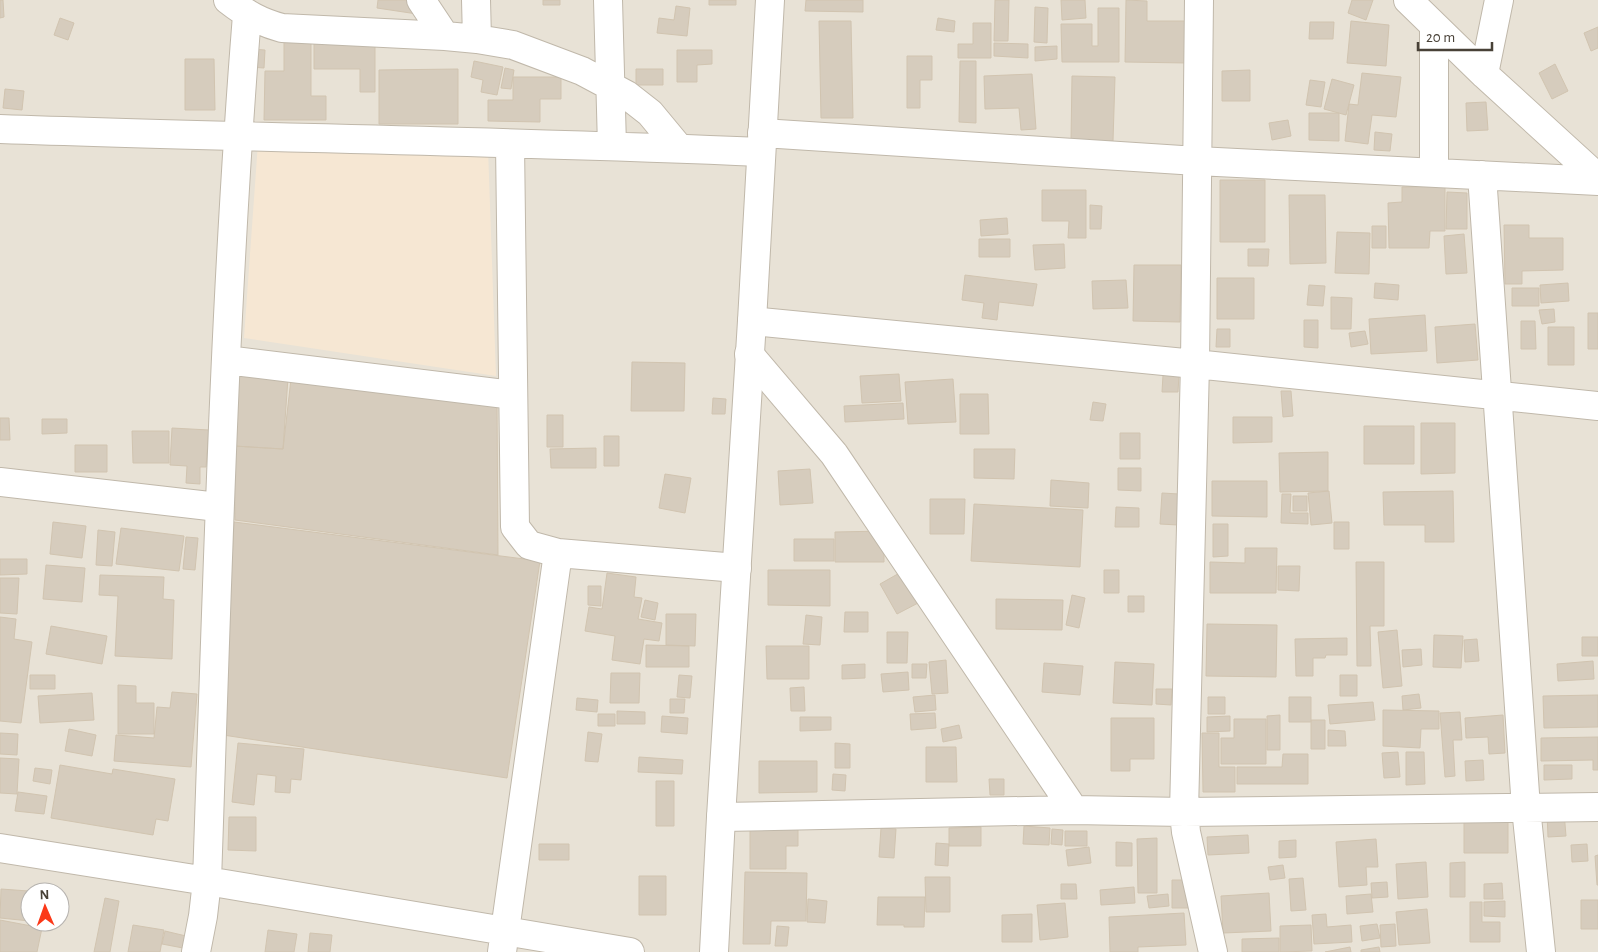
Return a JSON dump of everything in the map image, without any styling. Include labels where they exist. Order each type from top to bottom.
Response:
[{"type":"street","points":[[421,0],[444,36]]},
{"type":"street","points":[[476,0],[477,39]]},
{"type":"street","points":[[608,0],[612,146]]},
{"type":"street","points":[[714,952],[770,0]]},
{"type":"street","points":[[1199,0],[1195,364],[1184,812],[1186,832],[1213,952]]},
{"type":"street","points":[[1408,0],[1434,27],[1598,179]]},
{"type":"street","points":[[1484,74],[1499,0]]},
{"type":"street","points":[[238,7],[266,24],[282,28],[444,36],[513,45],[549,57],[611,86],[650,113],[679,148]]},
{"type":"street","points":[[196,952],[207,881],[218,507],[237,137],[238,7]]},
{"type":"street","points":[[1434,27],[1434,172]]},
{"type":"street","points":[[0,129],[679,148],[762,142],[1598,179]]},
{"type":"street","points":[[510,144],[515,527],[529,546],[558,553],[737,568]]},
{"type":"street","points":[[1482,174],[1526,808],[1541,952]]},
{"type":"street","points":[[752,322],[1195,364],[1598,406]]},
{"type":"street","points":[[749,354],[834,454],[1074,810]]},
{"type":"street","points":[[226,360],[513,395]]},
{"type":"street","points":[[0,482],[218,507]]},
{"type":"street","points":[[503,941],[558,553]]},
{"type":"street","points":[[721,817],[1074,810],[1184,812],[1598,807]]},
{"type":"street","points":[[0,848],[207,881],[503,941],[630,952]]},
{"type":"shaded area","points":[[0,0],[1598,0],[1598,952],[0,952]]},
{"type":"shaded area","points":[[258,143],[488,149],[496,376],[244,338]]},
{"type":"building","points":[[0,0],[3,0],[4,17],[0,18]]},
{"type":"building","points":[[378,0],[419,0],[417,14],[377,8]]},
{"type":"building","points":[[543,0],[560,0],[560,5],[543,5]]},
{"type":"building","points":[[709,0],[736,0],[736,5],[709,5]]},
{"type":"building","points":[[806,0],[863,0],[863,12],[805,11]]},
{"type":"building","points":[[995,0],[1009,0],[1008,41],[994,41]]},
{"type":"building","points":[[1061,0],[1085,0],[1086,18],[1062,20]]},
{"type":"building","points":[[1126,0],[1147,1],[1147,21],[1187,21],[1187,63],[1125,62]]},
{"type":"building","points":[[1352,0],[1373,0],[1366,20],[1348,13]]},
{"type":"building","points":[[676,6],[690,8],[687,36],[657,33],[659,18],[674,20]]},
{"type":"building","points":[[1035,7],[1048,8],[1047,43],[1034,42]]},
{"type":"building","points":[[1098,8],[1119,8],[1119,62],[1062,62],[1061,24],[1092,24],[1092,46],[1098,46]]},
{"type":"building","points":[[60,18],[74,23],[68,40],[54,35]]},
{"type":"building","points":[[938,18],[955,21],[954,32],[936,30]]},
{"type":"building","points":[[819,21],[851,21],[853,118],[821,118]]},
{"type":"building","points":[[1351,21],[1389,25],[1386,66],[1347,63]]},
{"type":"building","points":[[1310,22],[1334,22],[1333,39],[1309,39]]},
{"type":"building","points":[[973,23],[991,23],[991,58],[958,58],[958,44],[973,44]]},
{"type":"building","points":[[1598,27],[1598,48],[1591,51],[1584,33]]},
{"type":"building","points":[[311,39],[311,96],[326,96],[326,120],[264,120],[265,71],[284,71],[284,40]]},
{"type":"building","points":[[314,43],[375,43],[375,92],[360,92],[360,69],[314,69]]},
{"type":"building","points":[[994,43],[1028,44],[1028,58],[994,56]]},
{"type":"building","points":[[1057,46],[1057,59],[1035,61],[1035,47]]},
{"type":"building","points":[[251,49],[265,50],[264,68],[250,67]]},
{"type":"building","points":[[677,50],[712,50],[712,64],[697,65],[697,82],[677,82]]},
{"type":"building","points":[[907,56],[932,56],[932,80],[920,80],[920,108],[907,108]]},
{"type":"building","points":[[185,59],[214,59],[215,110],[185,110]]},
{"type":"building","points":[[474,61],[503,67],[497,95],[481,92],[483,80],[471,77]]},
{"type":"building","points":[[960,61],[976,61],[976,123],[959,122]]},
{"type":"building","points":[[1555,64],[1568,91],[1552,99],[1539,73]]},
{"type":"building","points":[[505,68],[514,70],[511,89],[501,88]]},
{"type":"building","points":[[458,69],[458,124],[379,124],[379,70]]},
{"type":"building","points":[[636,69],[663,69],[663,85],[636,85]]},
{"type":"building","points":[[1250,70],[1250,101],[1222,101],[1222,71]]},
{"type":"building","points":[[1362,73],[1401,77],[1396,117],[1372,115],[1368,144],[1345,141],[1349,104],[1358,105]]},
{"type":"building","points":[[1032,74],[1036,129],[1021,130],[1019,108],[985,109],[984,76]]},
{"type":"building","points":[[1072,76],[1115,77],[1113,141],[1071,140]]},
{"type":"building","points":[[513,77],[561,77],[561,99],[540,99],[540,122],[488,121],[488,100],[513,100]]},
{"type":"building","points":[[1332,79],[1354,85],[1346,115],[1324,109]]},
{"type":"building","points":[[1310,80],[1325,82],[1321,107],[1306,105]]},
{"type":"building","points":[[5,89],[24,91],[22,110],[3,108]]},
{"type":"building","points":[[1486,102],[1488,130],[1467,131],[1466,103]]},
{"type":"building","points":[[1309,113],[1339,113],[1339,141],[1309,140]]},
{"type":"building","points":[[1288,120],[1291,136],[1272,140],[1269,123]]},
{"type":"building","points":[[1375,132],[1392,134],[1390,151],[1374,150]]},
{"type":"building","points":[[1220,180],[1265,180],[1265,242],[1220,242]]},
{"type":"building","points":[[1445,186],[1445,231],[1430,231],[1429,248],[1389,248],[1388,203],[1402,202],[1402,187]]},
{"type":"building","points":[[1042,190],[1086,190],[1086,238],[1068,238],[1069,221],[1042,221]]},
{"type":"building","points":[[1447,192],[1467,193],[1467,229],[1446,229]]},
{"type":"building","points":[[1289,195],[1325,195],[1326,263],[1290,264]]},
{"type":"building","points":[[1090,205],[1102,206],[1101,229],[1090,229]]},
{"type":"building","points":[[1007,218],[1008,234],[981,236],[980,220]]},
{"type":"building","points":[[1504,225],[1529,225],[1529,238],[1563,238],[1563,270],[1522,271],[1522,284],[1505,284]]},
{"type":"building","points":[[1372,226],[1386,226],[1386,248],[1372,248]]},
{"type":"building","points":[[1337,232],[1370,233],[1369,274],[1335,273]]},
{"type":"building","points":[[1464,234],[1467,273],[1446,274],[1444,236]]},
{"type":"building","points":[[979,239],[1010,239],[1010,257],[979,257]]},
{"type":"building","points":[[1064,244],[1065,268],[1035,270],[1033,245]]},
{"type":"building","points":[[1248,249],[1269,249],[1268,266],[1248,266]]},
{"type":"building","points":[[1134,265],[1181,265],[1180,322],[1133,321]]},
{"type":"building","points":[[965,275],[1037,284],[1033,306],[999,302],[997,320],[982,318],[984,303],[962,300]]},
{"type":"building","points":[[1217,278],[1254,278],[1254,319],[1217,319]]},
{"type":"building","points":[[1126,280],[1128,308],[1093,309],[1092,281]]},
{"type":"building","points":[[1375,283],[1399,285],[1398,300],[1374,298]]},
{"type":"building","points":[[1568,283],[1569,301],[1541,303],[1540,285]]},
{"type":"building","points":[[1309,285],[1325,286],[1323,306],[1307,305]]},
{"type":"building","points":[[1512,288],[1539,288],[1539,306],[1512,306]]},
{"type":"building","points":[[1331,297],[1352,298],[1351,329],[1331,329]]},
{"type":"building","points":[[1554,309],[1555,322],[1542,324],[1539,310]]},
{"type":"building","points":[[1588,313],[1598,313],[1598,349],[1588,349]]},
{"type":"building","points":[[1425,315],[1427,351],[1371,354],[1369,319]]},
{"type":"building","points":[[1304,320],[1318,320],[1318,348],[1304,347]]},
{"type":"building","points":[[1521,321],[1535,321],[1536,349],[1521,349]]},
{"type":"building","points":[[1475,324],[1478,360],[1437,363],[1435,327]]},
{"type":"building","points":[[1548,327],[1574,327],[1574,365],[1548,365]]},
{"type":"building","points":[[1217,329],[1230,329],[1230,347],[1216,347]]},
{"type":"building","points":[[1365,331],[1368,344],[1351,347],[1349,333]]},
{"type":"building","points":[[632,362],[685,363],[684,411],[631,411]]},
{"type":"building","points":[[236,374],[288,378],[283,449],[234,446]]},
{"type":"building","points":[[899,374],[901,401],[862,403],[860,376]]},
{"type":"building","points":[[1163,375],[1179,375],[1178,392],[1162,392]]},
{"type":"building","points":[[291,379],[497,403],[498,555],[235,520],[234,446],[283,449]]},
{"type":"building","points":[[953,379],[956,422],[908,424],[905,382]]},
{"type":"building","points":[[1281,391],[1291,391],[1293,416],[1283,417]]},
{"type":"building","points":[[960,394],[988,394],[989,434],[960,434]]},
{"type":"building","points":[[713,398],[726,399],[725,414],[712,414]]},
{"type":"building","points":[[1093,402],[1106,404],[1103,421],[1090,420]]},
{"type":"building","points":[[903,403],[904,419],[845,422],[844,406]]},
{"type":"building","points":[[547,415],[563,415],[563,447],[547,447]]},
{"type":"building","points":[[1233,417],[1272,417],[1272,442],[1233,443]]},
{"type":"building","points":[[0,418],[9,418],[10,440],[0,440]]},
{"type":"building","points":[[42,419],[67,419],[67,433],[42,434]]},
{"type":"building","points":[[1421,423],[1455,423],[1455,473],[1421,474]]},
{"type":"building","points":[[1364,426],[1414,426],[1414,464],[1364,464]]},
{"type":"building","points":[[172,428],[209,430],[206,467],[200,467],[200,484],[186,483],[187,466],[170,465]]},
{"type":"building","points":[[132,431],[169,431],[169,463],[133,463]]},
{"type":"building","points":[[1120,433],[1140,433],[1140,459],[1120,459]]},
{"type":"building","points":[[604,436],[619,436],[619,466],[604,466]]},
{"type":"building","points":[[75,445],[107,445],[107,472],[75,472]]},
{"type":"building","points":[[596,448],[596,468],[551,468],[550,449]]},
{"type":"building","points":[[974,449],[1015,449],[1014,479],[974,478]]},
{"type":"building","points":[[1328,452],[1328,491],[1280,492],[1279,453]]},
{"type":"building","points":[[1118,468],[1141,468],[1141,491],[1118,490]]},
{"type":"building","points":[[810,469],[813,503],[780,505],[778,471]]},
{"type":"building","points":[[665,474],[691,478],[685,513],[659,508]]},
{"type":"building","points":[[1051,480],[1089,483],[1088,508],[1050,506]]},
{"type":"building","points":[[1212,481],[1267,481],[1267,517],[1212,516]]},
{"type":"building","points":[[1329,491],[1332,523],[1311,525],[1308,493]]},
{"type":"building","points":[[1453,491],[1454,542],[1425,542],[1425,525],[1384,525],[1383,492]]},
{"type":"building","points":[[1162,493],[1179,494],[1178,525],[1160,524]]},
{"type":"building","points":[[1282,494],[1291,494],[1290,513],[1308,513],[1308,524],[1281,523]]},
{"type":"building","points":[[1293,496],[1307,496],[1307,511],[1293,511]]},
{"type":"building","points":[[930,499],[965,499],[964,534],[930,534]]},
{"type":"building","points":[[974,504],[1083,510],[1080,567],[971,561]]},
{"type":"building","points":[[1116,507],[1139,508],[1139,527],[1115,527]]},
{"type":"building","points":[[53,522],[86,526],[82,558],[50,554]]},
{"type":"building","points":[[234,522],[540,561],[507,778],[223,735]]},
{"type":"building","points":[[1334,522],[1349,522],[1349,549],[1334,549]]},
{"type":"building","points":[[1213,524],[1228,524],[1228,556],[1213,557]]},
{"type":"building","points":[[121,528],[184,536],[179,571],[116,564]]},
{"type":"building","points":[[98,530],[115,532],[112,566],[96,565]]},
{"type":"building","points":[[884,531],[884,562],[835,562],[835,532]]},
{"type":"building","points":[[186,537],[198,538],[195,570],[183,569]]},
{"type":"building","points":[[794,539],[834,539],[834,561],[794,561]]},
{"type":"building","points":[[1245,548],[1277,548],[1276,593],[1210,593],[1210,562],[1245,563]]},
{"type":"building","points":[[0,559],[27,559],[27,574],[0,575]]},
{"type":"building","points":[[1356,562],[1384,562],[1384,626],[1370,626],[1371,666],[1357,666]]},
{"type":"building","points":[[46,565],[85,568],[82,602],[43,599]]},
{"type":"building","points":[[1278,566],[1300,566],[1299,591],[1278,590]]},
{"type":"building","points":[[768,570],[830,570],[830,606],[768,605]]},
{"type":"building","points":[[1104,570],[1119,570],[1119,593],[1104,593]]},
{"type":"building","points":[[903,571],[920,602],[897,614],[880,584]]},
{"type":"building","points":[[607,573],[636,577],[634,597],[642,598],[638,619],[662,623],[659,641],[644,639],[640,664],[612,660],[615,636],[585,631],[589,607],[602,609]]},
{"type":"building","points":[[100,575],[164,577],[163,599],[174,600],[172,659],[115,656],[118,596],[99,595]]},
{"type":"building","points":[[0,578],[19,578],[17,614],[0,613]]},
{"type":"building","points":[[588,586],[601,586],[601,606],[588,605]]},
{"type":"building","points":[[1072,595],[1085,598],[1079,628],[1066,625]]},
{"type":"building","points":[[1128,596],[1144,596],[1144,612],[1128,612]]},
{"type":"building","points":[[996,599],[1063,600],[1062,630],[996,629]]},
{"type":"building","points":[[645,600],[658,603],[655,620],[641,617]]},
{"type":"building","points":[[845,612],[868,612],[868,632],[844,632]]},
{"type":"building","points":[[666,614],[696,614],[695,646],[666,645]]},
{"type":"building","points":[[806,615],[822,617],[820,645],[803,644]]},
{"type":"building","points":[[0,617],[16,619],[14,639],[32,642],[21,723],[0,721]]},
{"type":"building","points":[[1207,624],[1277,625],[1276,677],[1206,676]]},
{"type":"building","points":[[51,626],[107,636],[102,664],[46,654]]},
{"type":"building","points":[[1397,630],[1402,686],[1383,688],[1378,632]]},
{"type":"building","points":[[887,632],[908,632],[907,663],[887,663]]},
{"type":"building","points":[[1434,635],[1463,636],[1461,668],[1433,667]]},
{"type":"building","points":[[1582,637],[1598,637],[1598,656],[1582,656]]},
{"type":"building","points":[[1347,638],[1347,655],[1326,655],[1325,658],[1313,658],[1313,676],[1296,676],[1295,639]]},
{"type":"building","points":[[1477,639],[1479,661],[1465,662],[1464,640]]},
{"type":"building","points":[[646,645],[689,646],[689,667],[646,667]]},
{"type":"building","points":[[766,646],[809,646],[809,679],[767,679]]},
{"type":"building","points":[[1421,649],[1422,665],[1403,667],[1402,650]]},
{"type":"building","points":[[946,660],[948,693],[932,694],[929,662]]},
{"type":"building","points":[[1593,661],[1594,679],[1558,681],[1557,664]]},
{"type":"building","points":[[1115,662],[1154,664],[1152,705],[1113,703]]},
{"type":"building","points":[[1044,663],[1083,666],[1080,695],[1042,692]]},
{"type":"building","points":[[865,664],[865,678],[842,679],[842,665]]},
{"type":"building","points":[[912,664],[927,664],[926,678],[912,678]]},
{"type":"building","points":[[908,672],[909,690],[883,692],[881,674]]},
{"type":"building","points":[[611,673],[640,673],[639,703],[610,703]]},
{"type":"building","points":[[30,675],[55,675],[55,689],[30,689]]},
{"type":"building","points":[[679,675],[692,676],[690,698],[677,697]]},
{"type":"building","points":[[1340,675],[1357,675],[1357,696],[1340,696]]},
{"type":"building","points":[[118,685],[136,686],[136,703],[154,703],[154,734],[118,734]]},
{"type":"building","points":[[804,687],[805,711],[791,711],[790,688]]},
{"type":"building","points":[[1156,689],[1172,689],[1171,705],[1156,704]]},
{"type":"building","points":[[172,692],[197,694],[191,767],[114,761],[116,735],[154,738],[157,707],[170,708]]},
{"type":"building","points":[[92,693],[94,720],[40,723],[38,696]]},
{"type":"building","points":[[1419,694],[1421,708],[1403,710],[1402,696]]},
{"type":"building","points":[[935,695],[936,710],[915,712],[913,697]]},
{"type":"building","points":[[1598,695],[1598,727],[1544,728],[1543,696]]},
{"type":"building","points":[[1208,697],[1225,697],[1225,714],[1208,714]]},
{"type":"building","points":[[1289,697],[1311,697],[1311,722],[1289,722]]},
{"type":"building","points":[[577,698],[598,700],[597,712],[576,710]]},
{"type":"building","points":[[670,699],[685,699],[684,713],[670,713]]},
{"type":"building","points":[[1373,702],[1375,720],[1330,724],[1328,705]]},
{"type":"building","points":[[1383,710],[1439,711],[1439,729],[1421,729],[1420,748],[1383,746]]},
{"type":"building","points":[[617,711],[645,712],[645,724],[617,724]]},
{"type":"building","points":[[1460,712],[1462,740],[1453,740],[1455,776],[1445,777],[1440,713]]},
{"type":"building","points":[[935,713],[936,728],[911,730],[910,714]]},
{"type":"building","points":[[598,714],[615,714],[615,726],[598,726]]},
{"type":"building","points":[[1280,715],[1280,750],[1267,750],[1267,716]]},
{"type":"building","points":[[1503,715],[1505,753],[1489,754],[1488,737],[1466,738],[1465,718]]},
{"type":"building","points":[[662,716],[688,718],[687,734],[661,732]]},
{"type":"building","points":[[1230,716],[1230,731],[1207,732],[1207,717]]},
{"type":"building","points":[[800,717],[831,717],[831,730],[800,731]]},
{"type":"building","points":[[1111,718],[1154,718],[1154,759],[1130,759],[1130,771],[1111,771]]},
{"type":"building","points":[[1234,719],[1266,719],[1266,764],[1221,764],[1221,738],[1234,738]]},
{"type":"building","points":[[1311,720],[1325,720],[1325,749],[1311,749]]},
{"type":"building","points":[[959,725],[962,738],[943,742],[941,729]]},
{"type":"building","points":[[69,729],[96,735],[92,756],[65,751]]},
{"type":"building","points":[[1328,730],[1345,731],[1346,746],[1328,746]]},
{"type":"building","points":[[588,732],[602,734],[598,762],[585,761]]},
{"type":"building","points":[[0,733],[18,734],[17,755],[0,754]]},
{"type":"building","points":[[1202,733],[1219,733],[1219,767],[1235,767],[1235,792],[1203,792]]},
{"type":"building","points":[[1598,737],[1598,770],[1593,770],[1593,760],[1541,761],[1541,738]]},
{"type":"building","points":[[238,743],[304,749],[301,780],[291,779],[290,793],[275,792],[276,776],[257,774],[254,805],[232,802]]},
{"type":"building","points":[[835,743],[850,744],[850,768],[835,768]]},
{"type":"building","points":[[926,747],[956,747],[957,782],[926,782]]},
{"type":"building","points":[[1398,752],[1400,777],[1384,778],[1382,753]]},
{"type":"building","points":[[1406,752],[1424,752],[1425,784],[1406,785]]},
{"type":"building","points":[[1283,754],[1308,754],[1308,784],[1237,784],[1237,767],[1282,767]]},
{"type":"building","points":[[639,757],[683,760],[682,774],[638,772]]},
{"type":"building","points":[[0,758],[19,759],[17,794],[0,793]]},
{"type":"building","points":[[1483,760],[1484,780],[1466,781],[1465,761]]},
{"type":"building","points":[[759,761],[817,761],[817,792],[759,793]]},
{"type":"building","points":[[60,765],[112,774],[113,769],[175,779],[168,821],[156,819],[153,835],[51,818]]},
{"type":"building","points":[[1544,765],[1572,765],[1572,779],[1544,780]]},
{"type":"building","points":[[35,768],[52,770],[50,784],[33,781]]},
{"type":"building","points":[[833,774],[846,775],[845,791],[832,790]]},
{"type":"building","points":[[989,779],[1004,779],[1004,795],[990,795]]},
{"type":"building","points":[[656,781],[674,781],[674,826],[656,826]]},
{"type":"building","points":[[18,792],[47,796],[44,814],[15,811]]},
{"type":"building","points":[[1564,812],[1566,836],[1548,837],[1547,813]]},
{"type":"building","points":[[229,817],[256,817],[256,851],[228,850]]},
{"type":"building","points":[[1464,822],[1508,822],[1508,853],[1464,853]]},
{"type":"building","points":[[750,824],[798,824],[798,846],[786,846],[786,869],[750,869]]},
{"type":"building","points":[[1024,826],[1050,828],[1049,845],[1023,844]]},
{"type":"building","points":[[981,827],[981,846],[949,846],[949,828]]},
{"type":"building","points":[[881,828],[896,829],[894,858],[879,857]]},
{"type":"building","points":[[1052,829],[1063,830],[1062,845],[1051,844]]},
{"type":"building","points":[[1065,831],[1087,831],[1087,846],[1065,846]]},
{"type":"building","points":[[1248,835],[1249,853],[1208,855],[1207,837]]},
{"type":"building","points":[[1157,838],[1157,893],[1138,893],[1137,839]]},
{"type":"building","points":[[1376,839],[1378,867],[1366,867],[1367,885],[1339,887],[1336,842]]},
{"type":"building","points":[[1296,840],[1296,857],[1279,858],[1279,841]]},
{"type":"building","points":[[1116,842],[1132,843],[1132,866],[1116,866]]},
{"type":"building","points":[[936,843],[949,844],[948,866],[935,865]]},
{"type":"building","points":[[539,844],[569,844],[569,860],[539,860]]},
{"type":"building","points":[[1587,844],[1588,861],[1572,862],[1571,845]]},
{"type":"building","points":[[1089,847],[1091,863],[1068,866],[1066,850]]},
{"type":"building","points":[[1598,855],[1598,885],[1597,885],[1595,856]]},
{"type":"building","points":[[1426,862],[1428,897],[1398,899],[1396,864]]},
{"type":"building","points":[[1465,862],[1465,897],[1450,897],[1450,863]]},
{"type":"building","points":[[1283,865],[1285,878],[1270,880],[1268,867]]},
{"type":"building","points":[[745,872],[807,873],[806,921],[771,921],[770,944],[743,944]]},
{"type":"building","points":[[639,876],[666,876],[666,915],[639,915]]},
{"type":"building","points":[[925,877],[950,877],[950,912],[926,912]]},
{"type":"building","points":[[1303,878],[1306,910],[1291,911],[1289,879]]},
{"type":"building","points":[[1172,880],[1191,880],[1191,908],[1172,908]]},
{"type":"building","points":[[1387,882],[1388,897],[1372,898],[1371,883]]},
{"type":"building","points":[[1502,883],[1503,899],[1484,899],[1484,884]]},
{"type":"building","points":[[1061,884],[1076,884],[1077,899],[1061,899]]},
{"type":"building","points":[[1134,887],[1135,903],[1101,905],[1100,890]]},
{"type":"building","points":[[1,889],[20,890],[20,920],[0,918]]},
{"type":"building","points":[[1269,893],[1271,931],[1223,933],[1221,896]]},
{"type":"building","points":[[1168,894],[1169,906],[1149,908],[1147,896]]},
{"type":"building","points":[[1371,894],[1373,912],[1347,914],[1346,896]]},
{"type":"building","points":[[878,897],[925,897],[924,927],[877,925]]},
{"type":"building","points":[[105,898],[119,901],[110,952],[94,952]]},
{"type":"building","points":[[808,899],[827,901],[825,923],[807,922]]},
{"type":"building","points":[[1581,900],[1598,900],[1598,929],[1581,929]]},
{"type":"building","points":[[1505,901],[1505,917],[1484,916],[1484,902]]},
{"type":"building","points":[[1470,902],[1482,902],[1482,922],[1500,922],[1500,942],[1470,942]]},
{"type":"building","points":[[1065,903],[1068,937],[1040,940],[1037,905]]},
{"type":"building","points":[[1427,909],[1430,943],[1399,945],[1396,912]]},
{"type":"building","points":[[1184,913],[1186,945],[1138,947],[1138,952],[1110,952],[1109,917]]},
{"type":"building","points":[[1032,914],[1032,942],[1002,942],[1002,915]]},
{"type":"building","points":[[1326,914],[1327,927],[1351,925],[1352,942],[1314,944],[1312,915]]},
{"type":"building","points":[[0,920],[20,924],[20,932],[41,932],[37,952],[0,952]]},
{"type":"building","points":[[1377,924],[1380,938],[1362,941],[1360,926]]},
{"type":"building","points":[[1395,924],[1396,946],[1381,947],[1380,925]]},
{"type":"building","points":[[133,925],[164,930],[160,952],[128,952]]},
{"type":"building","points":[[1311,925],[1312,951],[1280,952],[1280,926]]},
{"type":"building","points":[[777,926],[789,927],[787,946],[775,946]]},
{"type":"building","points":[[268,930],[297,934],[294,952],[265,952]]},
{"type":"building","points":[[165,931],[186,936],[183,948],[162,944]]},
{"type":"building","points":[[310,933],[332,935],[330,952],[308,952]]},
{"type":"building","points":[[1279,938],[1279,952],[1242,952],[1242,939]]},
{"type":"building","points":[[1350,947],[1351,952],[1325,952]]},
{"type":"building","points":[[1379,947],[1380,952],[1361,952],[1361,950]]}]
